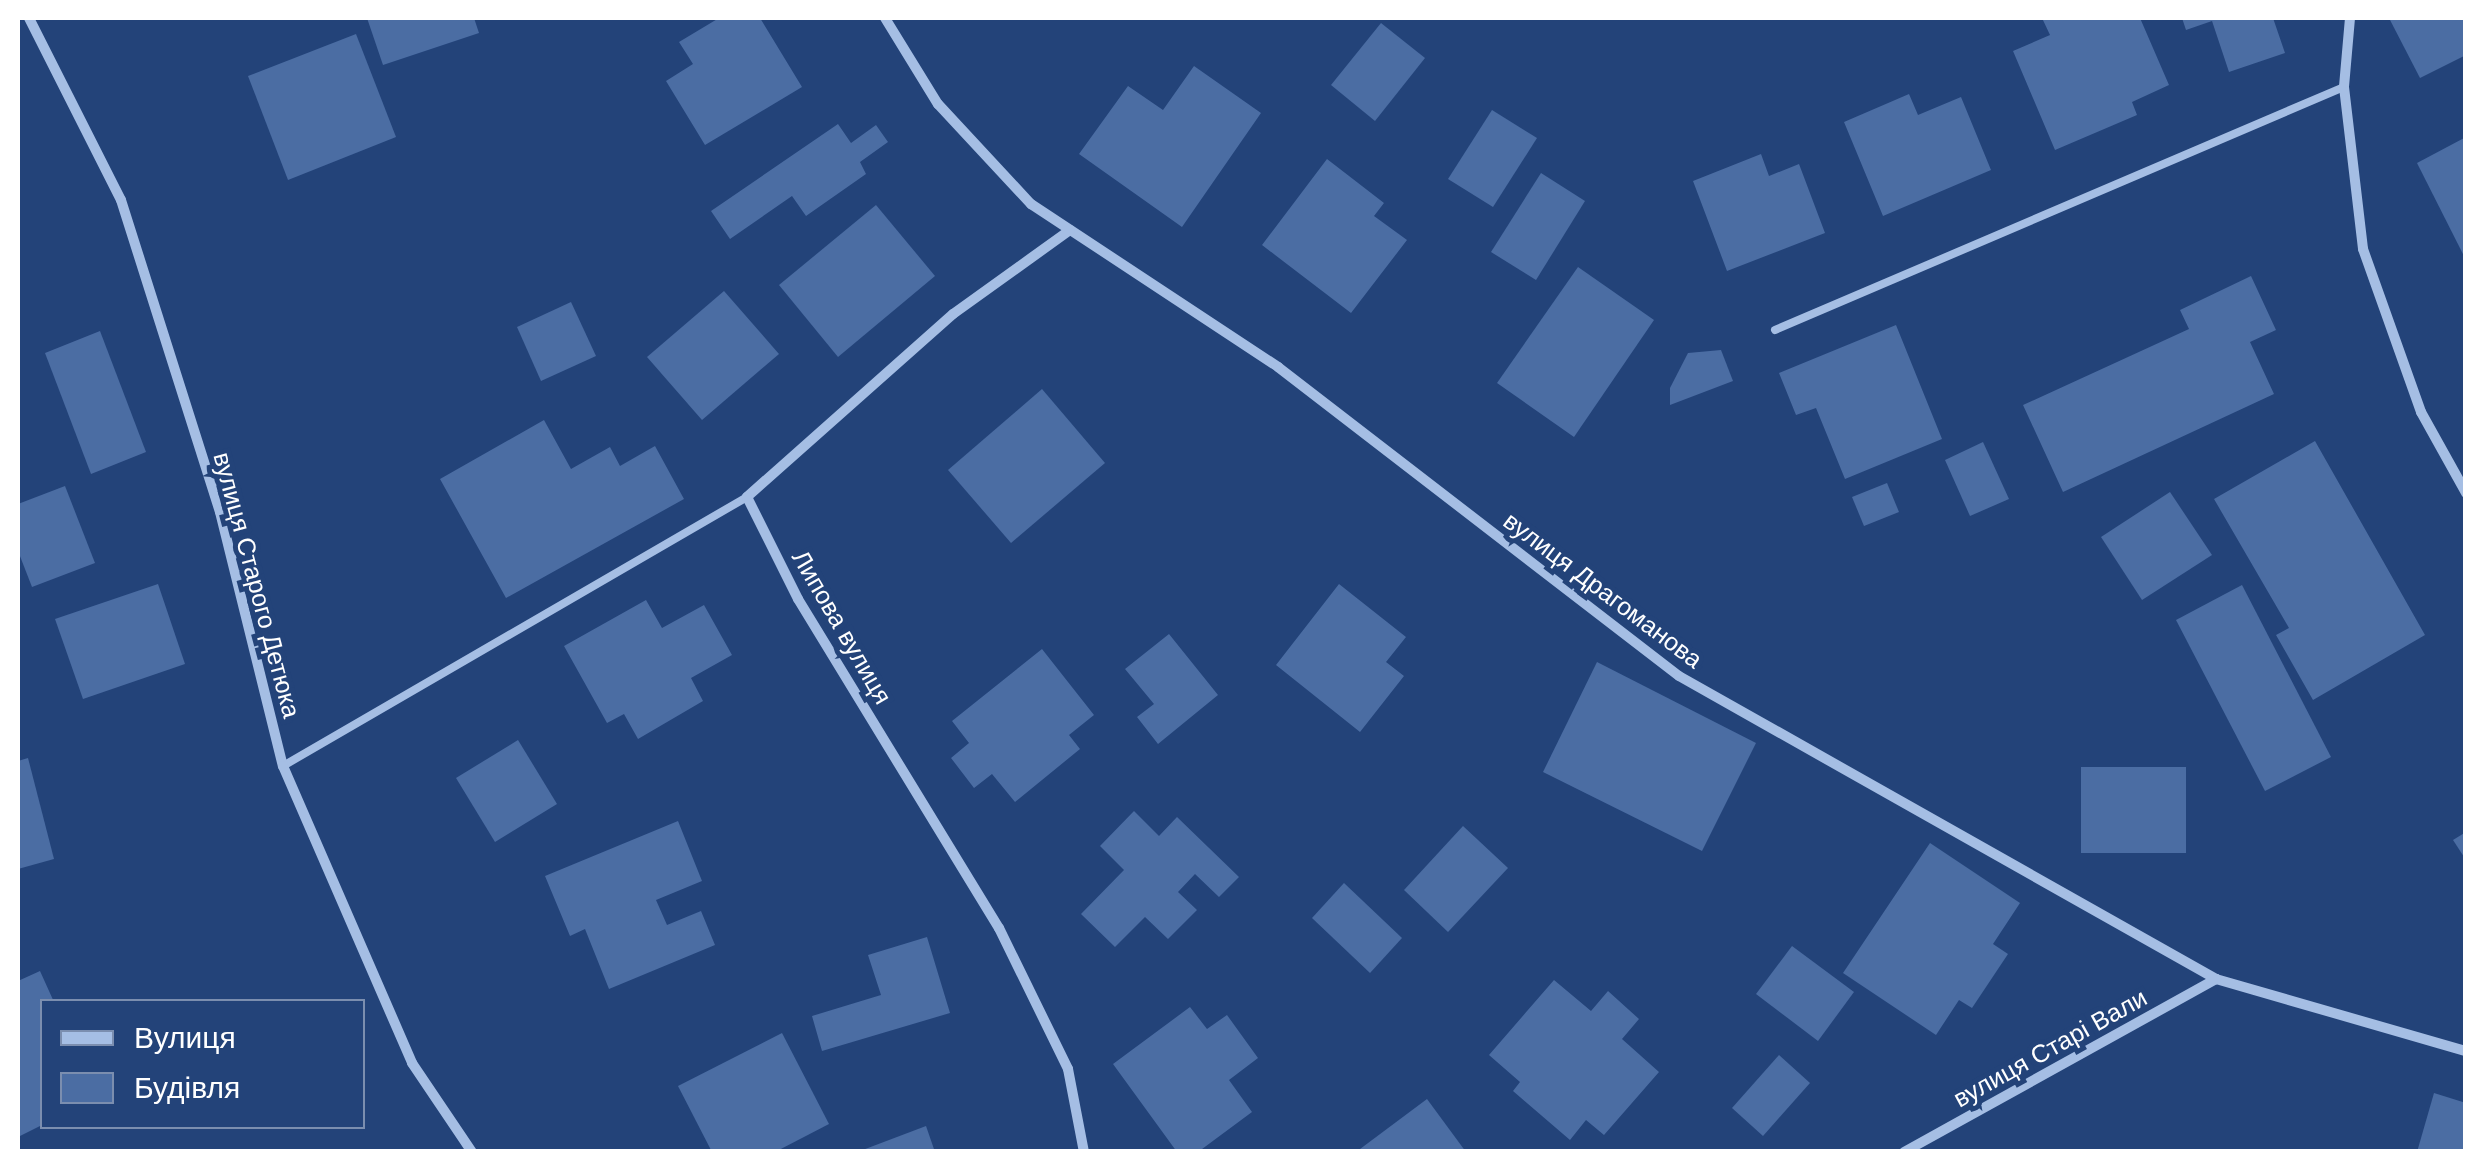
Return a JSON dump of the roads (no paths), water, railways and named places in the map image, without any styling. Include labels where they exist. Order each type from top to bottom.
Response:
[{"type":"street","name":"вулиця Старого Детюка","points":[[29,18],[121,200],[220,512],[284,766],[412,1064],[472,1152]]},
{"type":"street","name":"вулиця Драгоманова","points":[[885,18],[938,104],[1031,204],[1278,367],[1679,676],[2216,980],[2466,1051]]},
{"type":"street","points":[[2350,18],[2344,87],[2364,249],[2422,412],[2466,493]]},
{"type":"street","points":[[746,498],[953,314],[1070,230]]},
{"type":"street","name":"Липова вулиця","points":[[746,498],[798,599],[998,928],[1068,1069],[1084,1152]]},
{"type":"street","name":"вулиця Старі Вали","points":[[1904,1152],[2216,980]]},
{"type":"lane","points":[[1776,330],[2344,87]]},
{"type":"lane","points":[[284,766],[746,498]]}]
